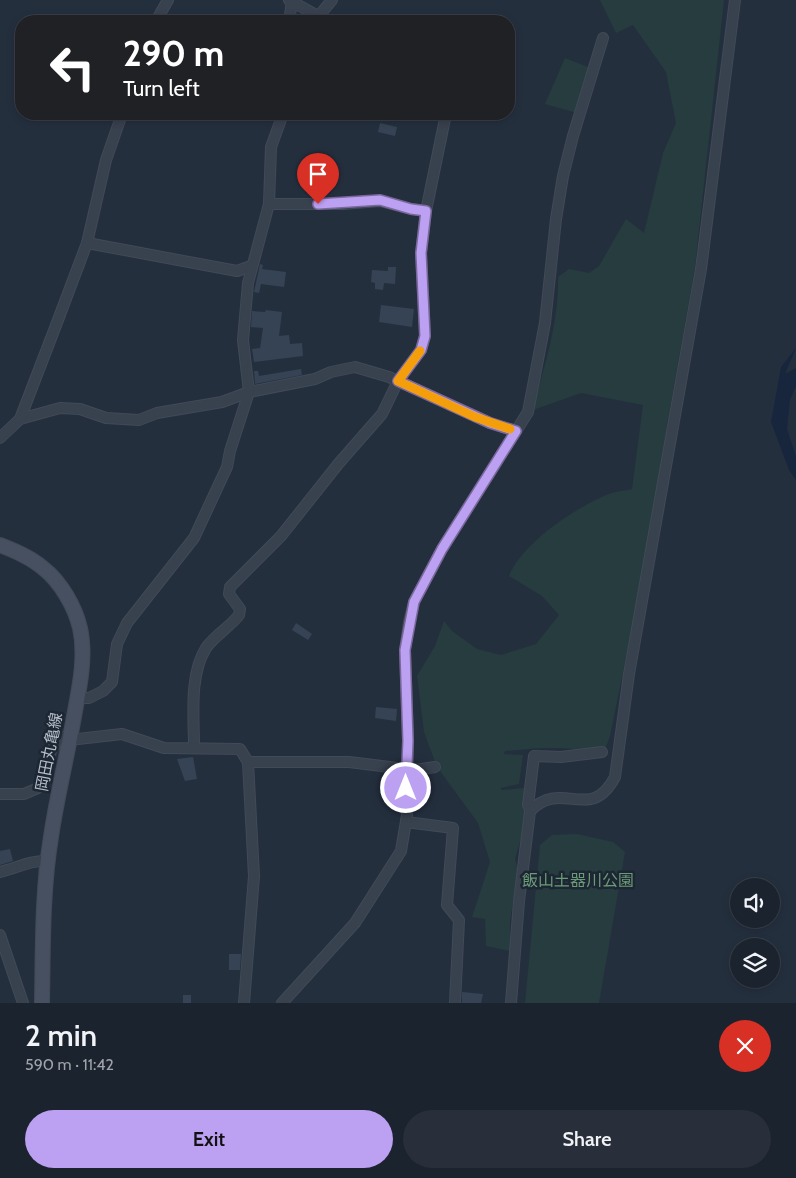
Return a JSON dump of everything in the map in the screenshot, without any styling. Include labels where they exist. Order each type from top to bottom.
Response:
[{"type":"main road","name":"岡田丸亀線","points":[[0,544],[21,554],[43,568],[64,592],[74,610],[80,629],[82,650],[78,698],[44,886],[42,1003]]},
{"type":"street","points":[[159,15],[168,0]]},
{"type":"street","points":[[324,15],[332,0]]},
{"type":"street","points":[[531,810],[548,798],[556,797],[585,801],[597,798],[607,791],[614,777],[630,674],[701,269],[735,0]]},
{"type":"street","points":[[290,15],[291,1],[315,15]]},
{"type":"street","points":[[282,1003],[355,923],[401,851],[406,822],[408,741],[405,650],[414,602],[442,549],[528,412],[545,323],[556,219],[563,176],[574,129],[602,38]]},
{"type":"street","points":[[0,438],[20,419],[86,243],[106,160],[120,120]]},
{"type":"street","points":[[78,698],[89,698],[104,691],[112,682],[117,644],[127,622],[194,538],[227,467],[249,392],[243,340],[252,266],[269,204],[271,147],[281,120]]},
{"type":"street","points":[[194,747],[195,686],[201,661],[209,644],[239,615],[240,609],[236,601],[229,594],[230,587],[282,536],[340,462],[382,414],[398,381],[421,350],[425,336],[421,253],[426,211],[445,120]]},
{"type":"street","points":[[269,204],[343,204],[380,200],[411,209],[426,211]]},
{"type":"street","points":[[86,243],[237,272],[252,266]]},
{"type":"street","points":[[20,419],[60,408],[80,409],[106,418],[139,420],[157,413],[222,402],[249,392],[315,378],[331,372],[355,367],[398,381],[490,423],[516,431]]},
{"type":"street","points":[[0,794],[24,794],[38,788],[51,751],[60,737],[122,734],[164,748],[240,749],[248,762],[254,876],[244,1003]]},
{"type":"street","points":[[511,1003],[519,901],[531,810],[528,805],[534,756],[561,757],[602,752]]},
{"type":"street","points":[[248,762],[348,762],[414,770],[435,766]]},
{"type":"street","points":[[406,822],[454,828],[447,905],[459,920],[455,1003]]},
{"type":"street","points":[[0,872],[23,866],[28,862],[48,861]]},
{"type":"street","points":[[0,935],[23,1003]]},
{"type":"green space","points":[[600,0],[724,0],[695,267],[667,425],[666,456],[640,608],[629,643],[610,736],[603,755],[577,750],[543,748],[505,751],[504,754],[523,755],[519,784],[501,788],[501,790],[524,788],[526,809],[525,825],[515,859],[518,870],[510,921],[510,951],[486,946],[485,919],[472,917],[490,862],[478,823],[437,767],[424,732],[417,676],[435,646],[444,621],[452,631],[477,649],[501,655],[536,644],[559,615],[542,596],[509,576],[516,564],[525,551],[566,517],[609,494],[632,489],[643,405],[581,393],[533,410],[553,328],[558,294],[558,277],[569,269],[589,273],[599,266],[626,219],[644,233],[663,153],[676,123],[666,72],[633,25],[616,33]]},
{"type":"green space","points":[[565,58],[593,69],[577,113],[545,104]]},
{"type":"green space","name":"飯山土器川公園","points":[[577,834],[613,842],[625,852],[599,1003],[525,1003],[540,845],[552,835]]},
{"type":"water","points":[[796,348],[785,374],[796,368],[796,386],[790,400],[787,429],[796,456],[796,480],[789,470],[771,422],[781,367]]},
{"type":"building","points":[[380,123],[397,127],[395,136],[378,132]]},
{"type":"building","points":[[260,264],[263,265],[262,269],[286,272],[284,287],[261,284],[259,293],[254,292]]},
{"type":"building","points":[[388,267],[396,267],[395,284],[384,283],[383,290],[375,289],[375,283],[371,282],[372,270],[388,271]]},
{"type":"building","points":[[381,305],[414,309],[412,327],[379,322]]},
{"type":"building","points":[[266,310],[282,312],[279,336],[289,335],[290,344],[302,343],[303,356],[254,362],[252,349],[260,348],[263,328],[251,327],[252,311],[265,312]]},
{"type":"building","points":[[301,369],[302,375],[255,384],[254,371],[258,371],[259,376]]},
{"type":"building","points":[[296,623],[312,634],[308,640],[292,630]]},
{"type":"building","points":[[376,707],[397,709],[396,721],[375,718]]},
{"type":"building","points":[[193,757],[197,779],[185,781],[177,759]]},
{"type":"building","points":[[10,849],[13,861],[0,865],[0,851]]},
{"type":"building","points":[[229,954],[241,954],[240,970],[229,970]]},
{"type":"building","points":[[462,992],[483,994],[481,1003],[462,1003]]},
{"type":"building","points":[[183,995],[191,995],[191,1003],[183,1003]]},
{"type":"slow traffic","points":[[420,351],[398,381],[430,398],[490,423],[510,429]]},
{"type":"route","points":[[318,204],[343,204],[380,200],[411,209],[426,211],[421,253],[425,336],[421,350],[398,381],[430,398],[490,423],[516,431],[442,549],[414,602],[405,650],[408,703],[406,788]]}]
